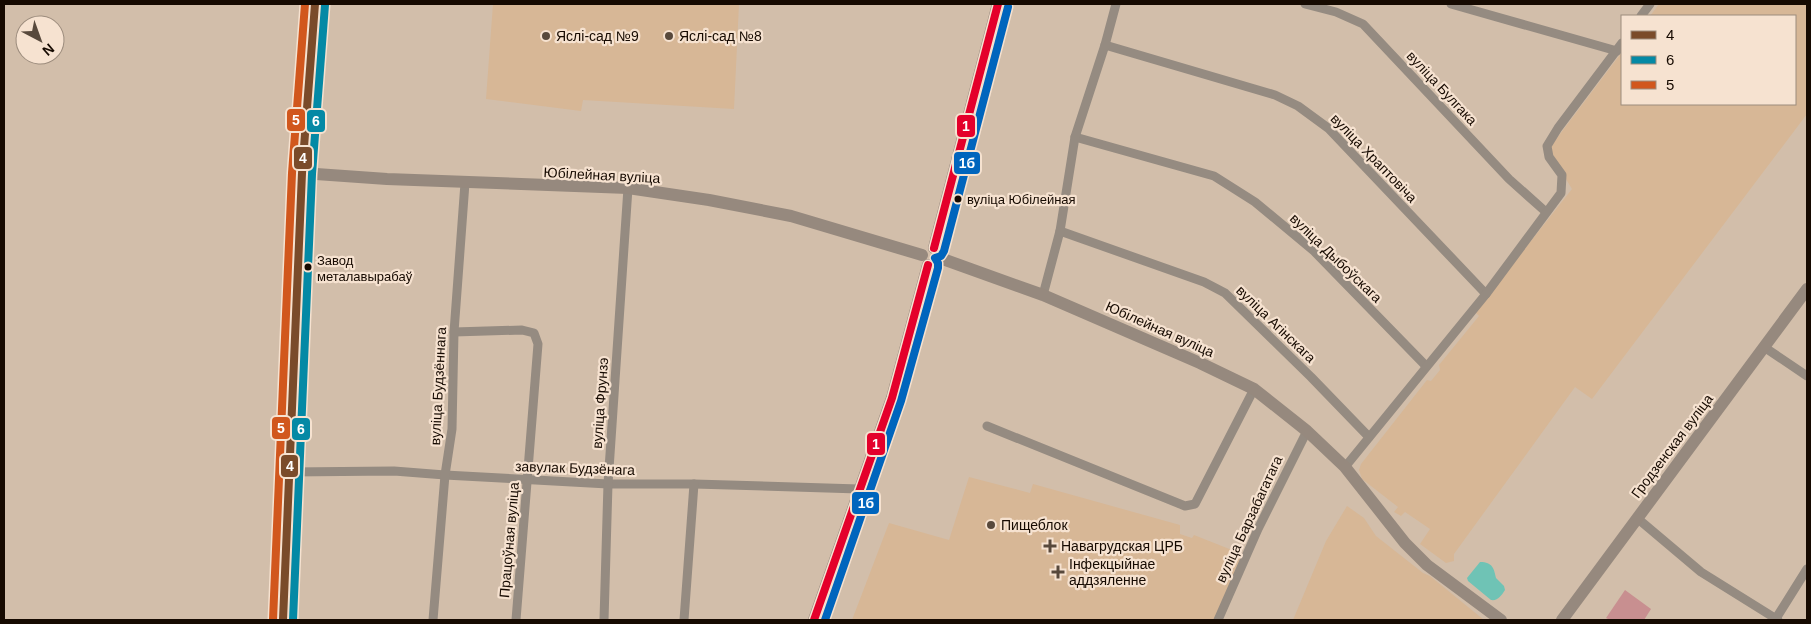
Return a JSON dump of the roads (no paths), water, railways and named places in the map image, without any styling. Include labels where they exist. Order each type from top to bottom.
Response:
[{"type":"street","points":[[282,620],[302,173],[315,4]]},
{"type":"street","points":[[814,620],[892,398],[998,4]]},
{"type":"street","points":[[1043,295],[1060,231],[1075,136],[1105,45],[1113,4]]},
{"type":"street","name":"вуліца Булгака","points":[[1305,4],[1336,12],[1363,24],[1509,180],[1546,212]]},
{"type":"street","points":[[1345,467],[1486,294],[1561,194],[1562,175],[1548,157],[1547,146],[1558,128],[1620,47],[1451,4]]},
{"type":"street","points":[[1642,15],[1650,4]]},
{"type":"street","name":"вуліца Храптовіча","points":[[1105,45],[1275,95],[1298,106],[1328,128],[1486,294]]},
{"type":"street","name":"вуліца Дыбоўскага","points":[[1075,136],[1214,176],[1255,202],[1314,251],[1426,366]]},
{"type":"street","name":"Юбілейная вуліца","points":[[302,173],[465,183],[628,188],[709,200],[791,216],[931,256],[1043,295],[1200,363],[1254,389],[1307,431],[1345,467],[1410,549],[1427,565],[1501,620]]},
{"type":"street","name":"вуліца Будзённага","points":[[434,620],[445,475],[452,430],[454,332],[465,183]]},
{"type":"street","name":"вуліца Фрунзэ","points":[[604,620],[608,484],[628,188]]},
{"type":"street","name":"вуліца Агінскага","points":[[1060,231],[1204,282],[1225,293],[1369,437]]},
{"type":"street","name":"Гродзенская вуліца","points":[[1562,620],[1807,289]]},
{"type":"street","name":"Працоўная вуліца","points":[[454,332],[522,330],[534,333],[538,344],[516,620]]},
{"type":"street","points":[[1764,347],[1807,376]]},
{"type":"street","points":[[987,426],[1185,506],[1196,504],[1254,389]]},
{"type":"street","name":"вуліца Барзабагатага","points":[[1218,620],[1258,529],[1307,431]]},
{"type":"street","name":"завулак Будзёнага","points":[[290,472],[394,470],[445,475],[608,484],[694,484],[859,489]]},
{"type":"street","points":[[684,620],[694,484]]},
{"type":"street","points":[[1637,518],[1701,572],[1776,620],[1807,569]]},
{"type":"water","points":[[1480,562],[1490,565],[1496,578],[1504,586],[1505,590],[1496,600],[1491,600],[1468,581],[1467,578]]},
{"type":"place","name":"Яслі-сад №9","points":[[546,36]]},
{"type":"place","name":"Яслі-сад №8","points":[[669,36]]},
{"type":"place","name":"вуліца Юбілейная","points":[[958,199]]},
{"type":"place","name":"Завод металавырабаў","points":[[308,267]]},
{"type":"place","name":"Пищеблок","points":[[991,525]]},
{"type":"place","name":"Навагрудская ЦРБ","points":[[1050,546]]},
{"type":"place","name":"Інфекцыйнае аддзяленне","points":[[1058,572]]}]
